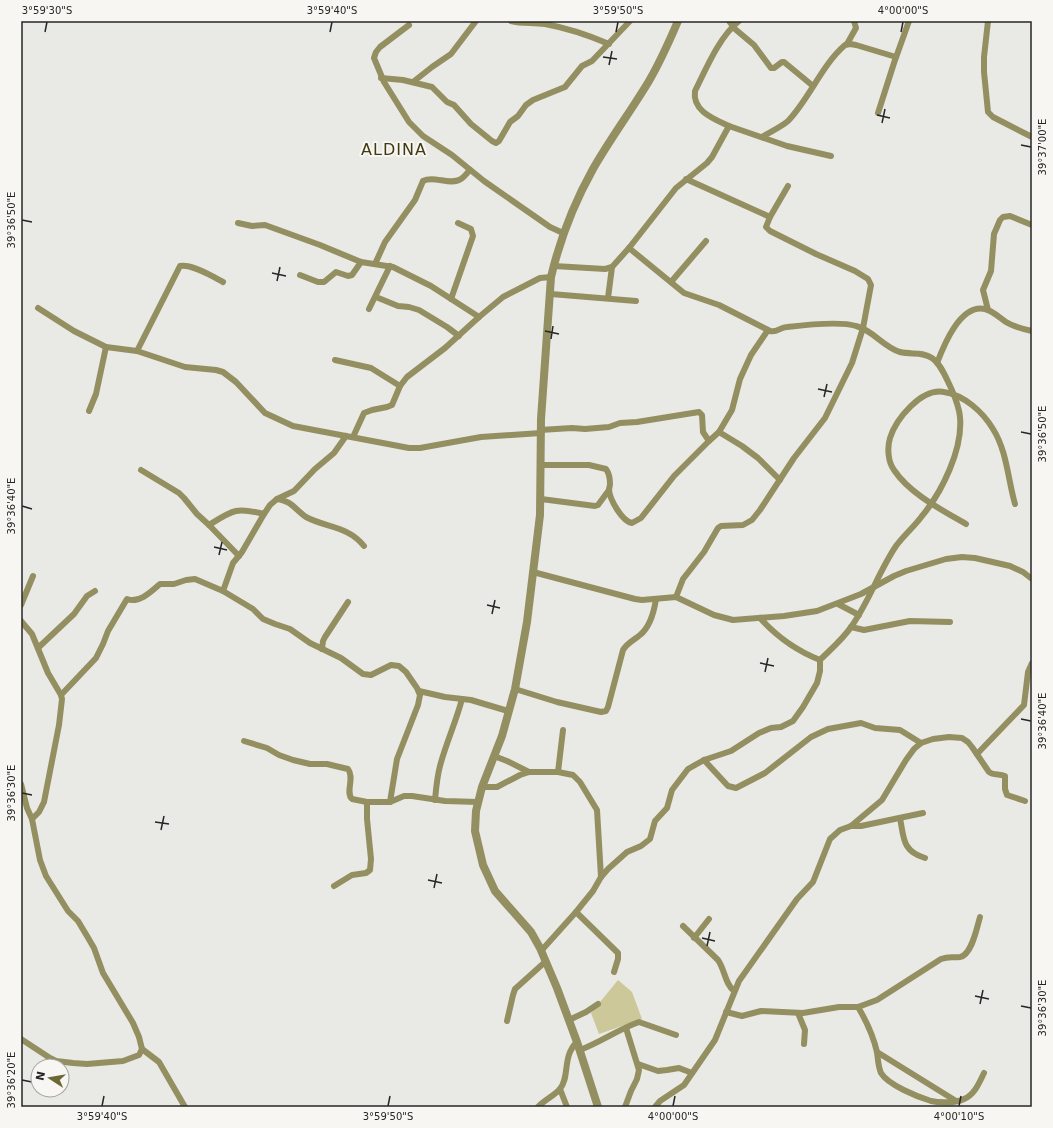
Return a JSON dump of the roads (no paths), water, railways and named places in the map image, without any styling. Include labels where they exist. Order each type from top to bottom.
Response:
[{"type":"street","points":[[413,82],[451,54],[476,21]]},
{"type":"street","points":[[511,21],[529,24],[543,24],[561,28],[581,33],[609,44]]},
{"type":"street","points":[[381,78],[403,80],[434,88],[447,102],[454,105],[471,124],[496,143],[499,141],[510,122],[518,116],[528,103],[565,87],[582,66],[592,61],[630,21]]},
{"type":"street","points":[[598,1107],[579,1046],[558,988],[531,932],[498,895],[483,865],[475,831],[478,802],[482,787],[502,736],[515,689],[527,622],[541,499],[541,431],[551,277],[563,233],[592,170],[648,82],[678,21]]},
{"type":"street","points":[[739,21],[731,24],[695,91],[694,94],[696,103],[705,114],[729,126],[787,146],[831,156]]},
{"type":"street","points":[[762,137],[786,122],[805,99],[825,67],[842,47],[847,44],[856,28],[854,21]]},
{"type":"street","points":[[904,21],[907,28]]},
{"type":"street","points":[[878,113],[909,21]]},
{"type":"street","points":[[988,21],[984,72],[988,112],[993,117],[1032,137]]},
{"type":"street","points":[[731,24],[754,45],[771,68],[774,68],[784,62],[813,86]]},
{"type":"street","points":[[410,25],[399,32],[376,52],[374,61],[381,78],[404,115],[423,136],[452,155],[470,170],[550,227],[563,233]]},
{"type":"street","points":[[847,44],[856,45],[896,57]]},
{"type":"street","points":[[554,266],[606,269],[612,267],[629,248],[676,188],[710,160],[729,126]]},
{"type":"street","points":[[375,264],[385,242],[416,200],[423,181],[429,179],[456,181],[462,178],[470,170]]},
{"type":"street","points":[[686,179],[770,217]]},
{"type":"street","points":[[676,596],[683,580],[704,552],[718,528],[722,526],[743,525],[749,522],[760,510],[794,458],[825,418],[852,363],[863,328],[871,285],[869,280],[855,271],[816,254],[767,229],[766,227],[770,217],[788,186]]},
{"type":"street","points":[[988,310],[983,290],[991,271],[994,234],[1000,220],[1004,217],[1010,216],[1032,225]]},
{"type":"street","points":[[238,223],[252,226],[264,225],[362,262],[390,266],[409,274],[479,317]]},
{"type":"street","points":[[451,299],[474,234],[471,229],[458,223]]},
{"type":"street","points":[[671,282],[706,241]]},
{"type":"street","points":[[541,951],[576,912],[593,891],[601,877],[626,852],[641,846],[650,839],[655,821],[667,808],[674,787],[688,769],[704,760],[731,751],[759,733],[771,728],[782,727],[793,721],[814,690],[820,671],[820,660],[851,627],[896,546],[932,504],[953,461],[957,446],[960,418],[958,405],[937,362],[933,358],[922,353],[909,354],[899,352],[863,328],[856,326],[838,324],[786,327],[776,331],[768,330],[719,305],[684,293],[629,248]]},
{"type":"street","points":[[300,275],[318,282],[324,282],[336,272],[348,276],[352,275],[362,262]]},
{"type":"street","points":[[137,351],[180,266],[184,265],[194,268],[223,282]]},
{"type":"street","points":[[369,309],[390,266]]},
{"type":"street","points":[[608,298],[612,267]]},
{"type":"street","points":[[354,437],[364,413],[392,405],[400,386],[407,377],[459,336],[479,317],[509,294],[540,278],[551,277]]},
{"type":"street","points":[[551,294],[636,301]]},
{"type":"street","points":[[376,297],[398,306],[419,310],[459,336]]},
{"type":"street","points":[[38,308],[74,331],[106,346],[137,351],[185,367],[223,372],[232,378],[261,408],[273,417],[297,428],[354,437],[396,446],[420,448],[481,438],[541,431],[609,427],[620,423],[637,422],[698,412],[702,414],[703,432],[709,441]]},
{"type":"street","points":[[937,362],[944,345],[959,321],[972,311],[979,309],[988,310],[1007,323],[1020,329],[1032,331]]},
{"type":"street","points":[[541,465],[589,465],[604,467],[609,473],[609,490],[613,503],[623,518],[629,523],[636,521],[646,512],[674,476],[719,432],[732,410],[740,379],[750,355],[768,330]]},
{"type":"street","points":[[89,411],[96,394],[106,346]]},
{"type":"street","points":[[335,360],[371,368],[400,386]]},
{"type":"street","points":[[966,524],[925,501],[894,470],[889,459],[890,439],[899,419],[916,402],[927,394],[943,391],[964,399],[981,412],[999,440],[1015,504]]},
{"type":"street","points":[[719,432],[758,458],[780,480]]},
{"type":"street","points":[[223,591],[233,563],[250,539],[270,505],[277,499],[292,492],[334,452],[346,436]]},
{"type":"street","points":[[142,470],[179,493],[197,514],[239,556]]},
{"type":"street","points":[[541,499],[595,506],[598,505],[609,490]]},
{"type":"street","points":[[290,503],[292,492]]},
{"type":"street","points":[[277,499],[290,503],[298,512],[308,518],[342,529],[352,534],[364,546]]},
{"type":"street","points":[[209,525],[226,514],[236,510],[264,514]]},
{"type":"street","points":[[533,572],[635,599],[656,599],[676,596],[714,615],[733,620],[784,616],[818,611],[838,604],[906,571],[946,559],[962,557],[975,558],[1010,566],[1024,572],[1032,579]]},
{"type":"street","points":[[21,605],[33,576]]},
{"type":"street","points":[[61,694],[96,658],[108,631],[127,599],[138,599],[152,592],[160,584],[174,584],[186,580],[199,580],[223,591],[253,609],[263,619],[288,628],[310,643],[341,658],[366,675],[376,673],[388,666],[396,665],[406,672],[419,691],[420,700],[397,759],[390,802]]},
{"type":"street","points":[[38,648],[74,614],[87,596],[95,591]]},
{"type":"street","points":[[515,689],[557,702],[601,712],[606,711],[623,650],[646,628],[654,612],[656,599]]},
{"type":"street","points":[[322,649],[325,637],[348,602]]},
{"type":"street","points":[[838,604],[859,614]]},
{"type":"street","points":[[760,618],[783,640],[800,651],[820,660]]},
{"type":"street","points":[[21,621],[32,634],[48,673],[61,694],[62,699],[58,730],[44,802],[39,812],[32,819]]},
{"type":"street","points":[[851,627],[864,630],[910,621],[950,622]]},
{"type":"street","points":[[977,754],[1024,705],[1028,672],[1032,663]]},
{"type":"street","points":[[419,691],[445,697],[472,700],[508,711]]},
{"type":"street","points":[[435,800],[440,766],[462,699]]},
{"type":"street","points":[[704,760],[728,786],[736,788],[765,773],[811,737],[828,729],[861,723],[875,728],[900,730],[921,743]]},
{"type":"street","points":[[558,772],[563,730]]},
{"type":"street","points":[[851,826],[882,800],[909,754],[921,743],[933,739],[955,737],[968,742],[991,774],[1002,774],[1005,776],[1005,789],[1007,795],[1025,800]]},
{"type":"street","points":[[244,740],[267,748],[279,755],[293,760],[310,764],[327,764],[348,769],[350,773],[350,797],[352,799],[367,802],[390,802],[407,796],[435,800],[478,802]]},
{"type":"street","points":[[494,756],[529,772]]},
{"type":"street","points":[[482,787],[497,787],[529,772],[558,772],[571,774],[578,780],[596,807],[598,815],[601,877]]},
{"type":"street","points":[[21,784],[27,808],[32,819],[40,860],[46,876],[68,910],[78,921],[94,948],[103,973],[133,1023],[142,1049],[159,1062],[184,1107]]},
{"type":"street","points":[[334,886],[352,875],[366,873],[370,870],[371,859],[366,819],[367,802]]},
{"type":"street","points":[[656,1107],[660,1101],[684,1085],[715,1040],[734,991],[745,972],[797,899],[813,882],[830,839],[840,830],[851,826],[861,826],[923,813]]},
{"type":"street","points":[[900,818],[902,834],[906,846],[914,854],[925,858]]},
{"type":"street","points":[[576,912],[618,953],[618,959],[614,972]]},
{"type":"street","points":[[726,1012],[742,1016],[761,1011],[798,1013],[858,1007],[878,1000],[941,959],[946,957],[961,957],[965,955],[974,938],[980,917]]},
{"type":"street","points":[[694,938],[710,919]]},
{"type":"street","points":[[683,926],[718,960],[723,967],[728,986],[734,991]]},
{"type":"street","points":[[508,1021],[512,995],[515,990],[546,962]]},
{"type":"street","points":[[569,1020],[586,1012],[598,1004]]},
{"type":"street","points":[[858,1007],[870,1027],[877,1052],[880,1072],[886,1079],[900,1088],[932,1101],[963,1100],[970,1096],[977,1087],[984,1073]]},
{"type":"street","points":[[798,1013],[806,1035],[804,1044]]},
{"type":"street","points":[[538,1107],[560,1089],[563,1083],[569,1055],[574,1045],[579,1046],[601,1041],[640,1022],[676,1036]]},
{"type":"street","points":[[625,1107],[639,1074],[638,1064],[626,1028]]},
{"type":"street","points":[[21,1039],[50,1058],[73,1064],[123,1061],[139,1055],[142,1049]]},
{"type":"street","points":[[877,1052],[956,1101]]},
{"type":"street","points":[[638,1064],[658,1070],[678,1068],[692,1073]]},
{"type":"street","points":[[560,1089],[567,1107]]},
{"type":"district","name":"ALDINA","points":[[394,149]]}]
